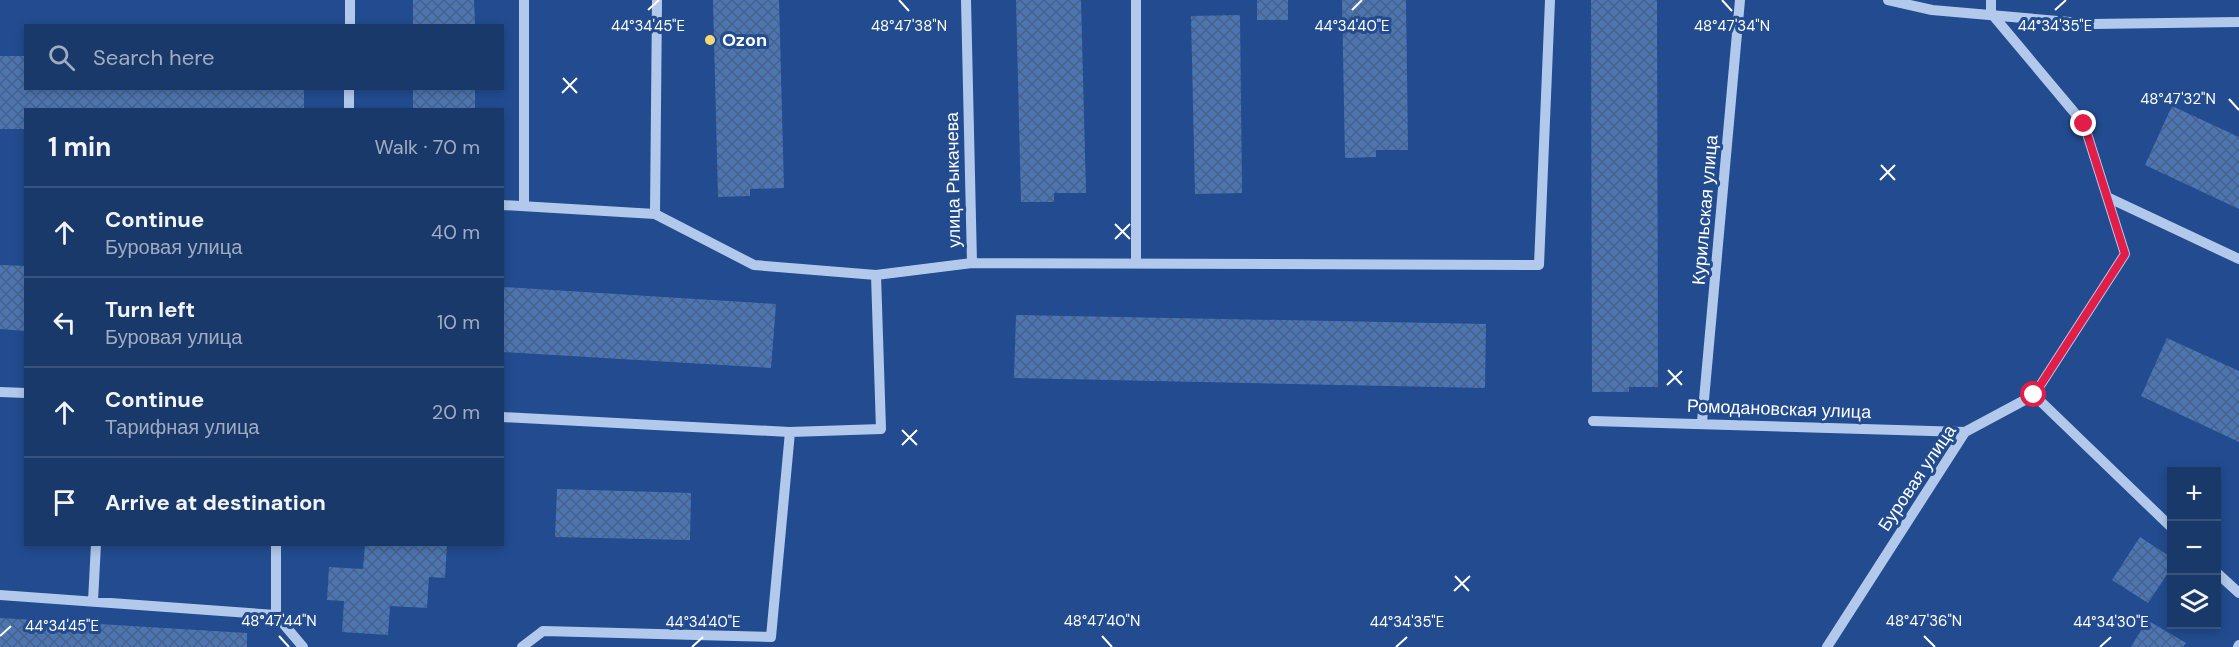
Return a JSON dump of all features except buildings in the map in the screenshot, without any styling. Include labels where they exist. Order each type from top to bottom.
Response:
[{"type":"street","points":[[350,0],[350,24]]},
{"type":"street","points":[[524,0],[524,206]]},
{"type":"street","points":[[504,205],[655,214],[657,0]]},
{"type":"street","name":"улица Рыкачева","points":[[655,214],[754,265],[876,275],[972,263],[966,0]]},
{"type":"street","points":[[1136,0],[1136,263]]},
{"type":"street","points":[[972,263],[1539,265],[1550,0]]},
{"type":"street","name":"Курильская улица","points":[[1702,422],[1740,0]]},
{"type":"street","points":[[1888,0],[1932,10],[2093,24],[2239,22]]},
{"type":"street","points":[[1991,0],[1991,14],[2084,124],[2107,197],[2239,259]]},
{"type":"street","points":[[349,90],[349,108]]},
{"type":"street","name":"Буровая улица","points":[[1827,647],[1965,432],[2034,395],[2125,254],[2107,197]]},
{"type":"street","points":[[504,417],[790,432],[881,429],[876,275]]},
{"type":"street","points":[[0,392],[24,393]]},
{"type":"street","points":[[2034,395],[2167,523]]},
{"type":"street","name":"Ромодановская улица","points":[[1593,421],[1702,422],[1965,432]]},
{"type":"street","points":[[522,647],[543,631],[771,637],[790,432]]},
{"type":"street","points":[[93,602],[96,546]]},
{"type":"street","points":[[276,546],[276,615],[303,647]]},
{"type":"street","points":[[2220,575],[2239,593]]},
{"type":"street","points":[[0,595],[276,615]]},
{"type":"place","name":"Ozon","points":[[710,40]]},
{"type":"route","points":[[2034,395],[2125,254],[2084,124]]}]
